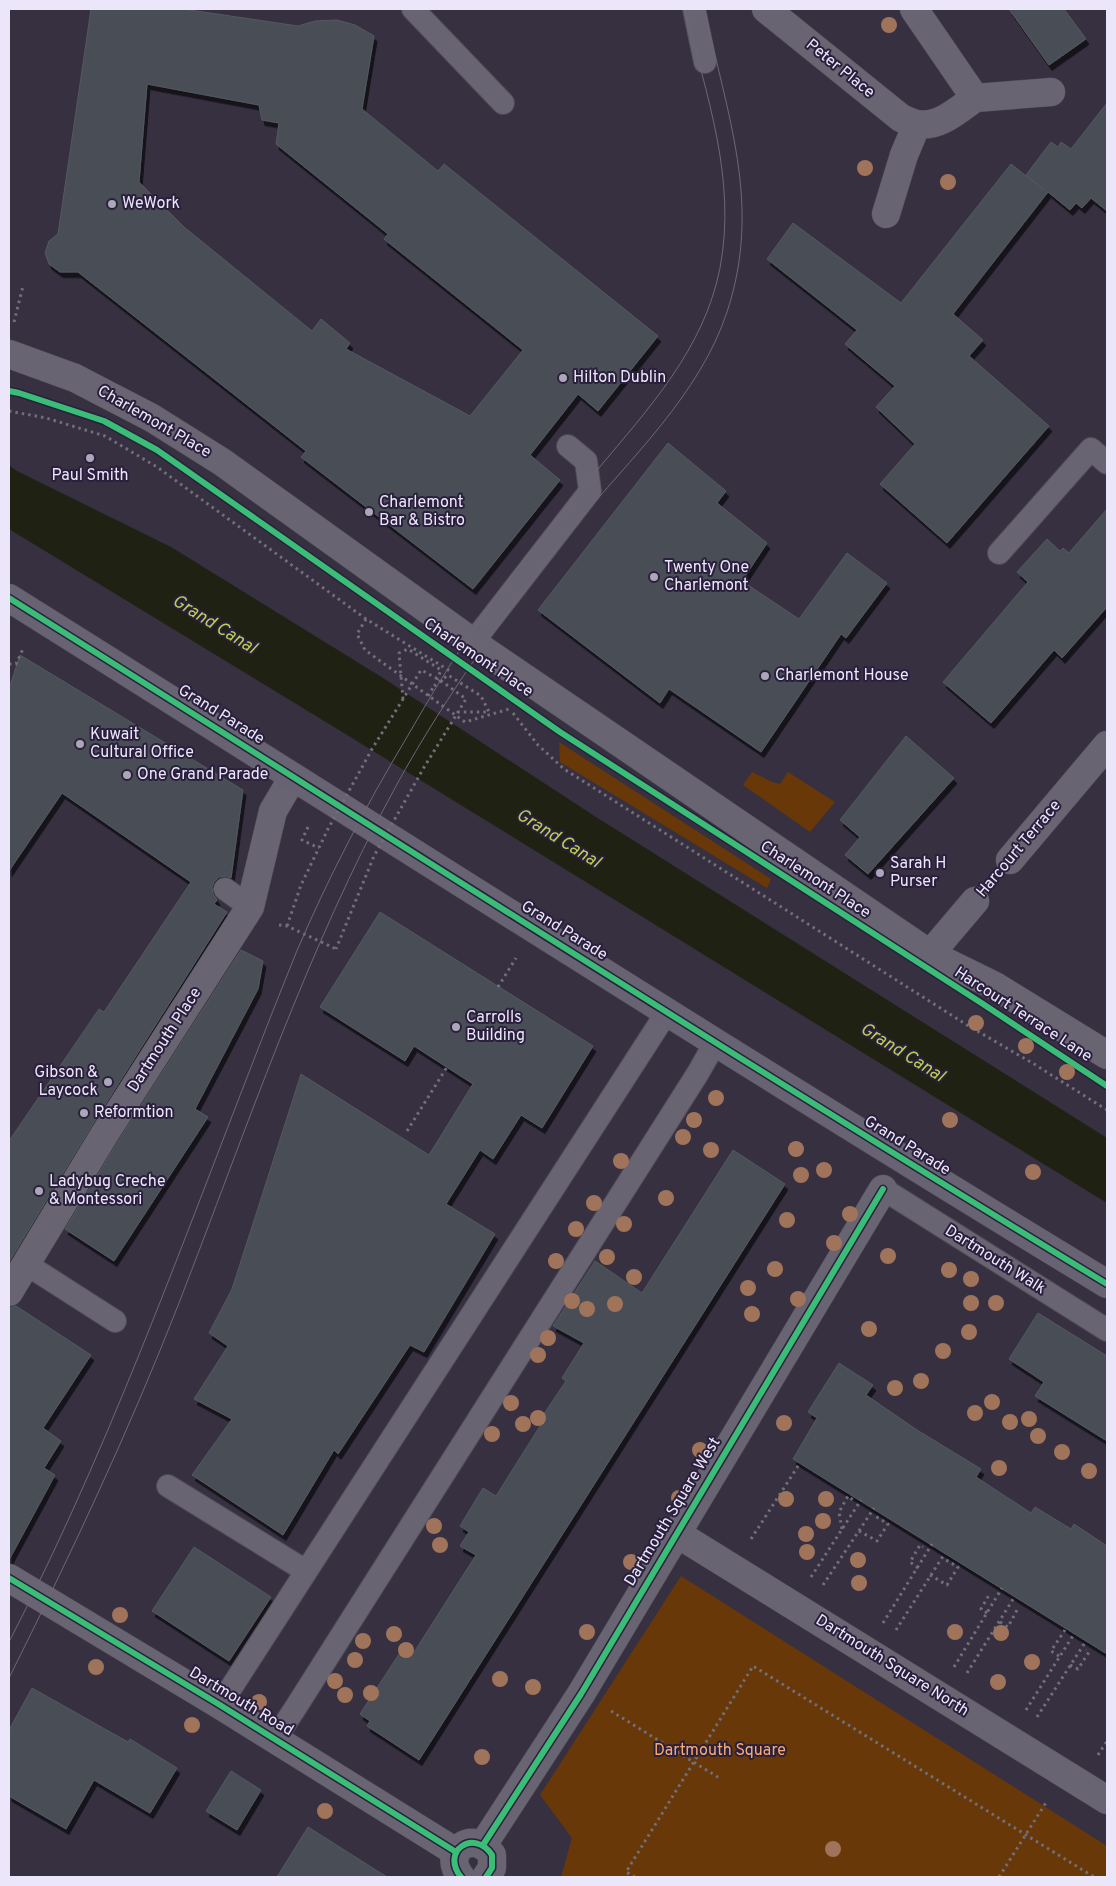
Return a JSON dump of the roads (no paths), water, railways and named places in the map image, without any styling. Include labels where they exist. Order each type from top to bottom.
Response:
[{"type":"main road","name":"Grand Parade","points":[[9,598],[715,1043],[1107,1284]]},
{"type":"street","name":"Peter Place","points":[[766,9],[902,118],[917,124]]},
{"type":"street","points":[[914,9],[975,98]]},
{"type":"street","points":[[886,214],[904,155],[917,124],[932,124],[946,119],[975,98],[1051,92]]},
{"type":"street","name":"Charlemont Place","points":[[11,341],[152,418],[222,462],[473,642],[930,954]]},
{"type":"street","name":"Harcourt Terrace","points":[[1010,860],[1107,745]]},
{"type":"street","name":"Dartmouth Place","points":[[9,1292],[104,1135],[250,907],[273,812],[293,777]]},
{"type":"street","name":"Harcourt Terrace","points":[[930,954],[976,901]]},
{"type":"street","name":"Harcourt Terrace Lane","points":[[930,954],[995,986],[1107,1055]]},
{"type":"street","name":"Dartmouth Square West","points":[[483,1845],[581,1694],[883,1190]]},
{"type":"street","name":"Dartmouth Square North","points":[[676,1533],[1107,1800]]},
{"type":"street","name":"Dartmouth Road","points":[[9,1578],[275,1738],[458,1865],[468,1843],[483,1845]]},
{"type":"street","points":[[483,1845],[492,1855],[493,1862],[489,1876]]},
{"type":"lane","points":[[413,9],[503,103]]},
{"type":"lane","points":[[694,9],[706,62]]},
{"type":"lane","points":[[473,642],[590,491],[586,461],[568,446]]},
{"type":"lane","points":[[998,553],[1092,449],[1107,463]]},
{"type":"lane","points":[[225,889],[250,907]]},
{"type":"lane","points":[[220,1705],[667,1012]]},
{"type":"lane","points":[[275,1738],[296,1708],[693,1082],[715,1043]]},
{"type":"lane","name":"Dartmouth Walk","points":[[883,1190],[1107,1330]]},
{"type":"lane","points":[[26,1264],[115,1321]]},
{"type":"lane","points":[[168,1486],[306,1571]]},
{"type":"water","name":"Grand Canal","points":[[9,465],[17,471],[171,547],[383,678],[596,817],[1107,1138],[1107,1203],[9,529]]},
{"type":"tram line","points":[[9,1642],[51,1558],[126,1387],[296,953],[348,843],[417,719],[471,633],[532,550],[655,400],[688,351],[701,325],[712,297],[720,268],[725,202],[717,137],[685,9]]},
{"type":"tram line","points":[[9,1678],[76,1539],[140,1398],[179,1303],[279,1041],[306,976],[364,848],[396,786],[436,717],[480,651],[576,524],[682,398],[700,371],[715,342],[727,312],[737,272],[742,234],[741,196],[731,123],[705,9]]},
{"type":"place","name":"WeWork","points":[[112,204]]},
{"type":"place","name":"Hilton Dublin","points":[[563,378]]},
{"type":"place","name":"Paul Smith","points":[[90,458]]},
{"type":"place","name":"Charlemont Bar & Bistro","points":[[369,512]]},
{"type":"place","name":"Twenty One Charlemont","points":[[654,577]]},
{"type":"place","name":"Charlemont House","points":[[765,676]]},
{"type":"place","name":"Kuwait Cultural Office","points":[[80,744]]},
{"type":"place","name":"One Grand Parade","points":[[127,775]]},
{"type":"place","name":"Sarah H Purser","points":[[880,873]]},
{"type":"place","name":"Carrolls Building","points":[[456,1027]]},
{"type":"place","name":"Gibson & Laycock","points":[[108,1082]]},
{"type":"place","name":"Reformtion","points":[[84,1113]]},
{"type":"place","name":"Ladybug Creche & Montessori","points":[[39,1191]]},
{"type":"park label","name":"Dartmouth Square","points":[[720,1751]]}]
